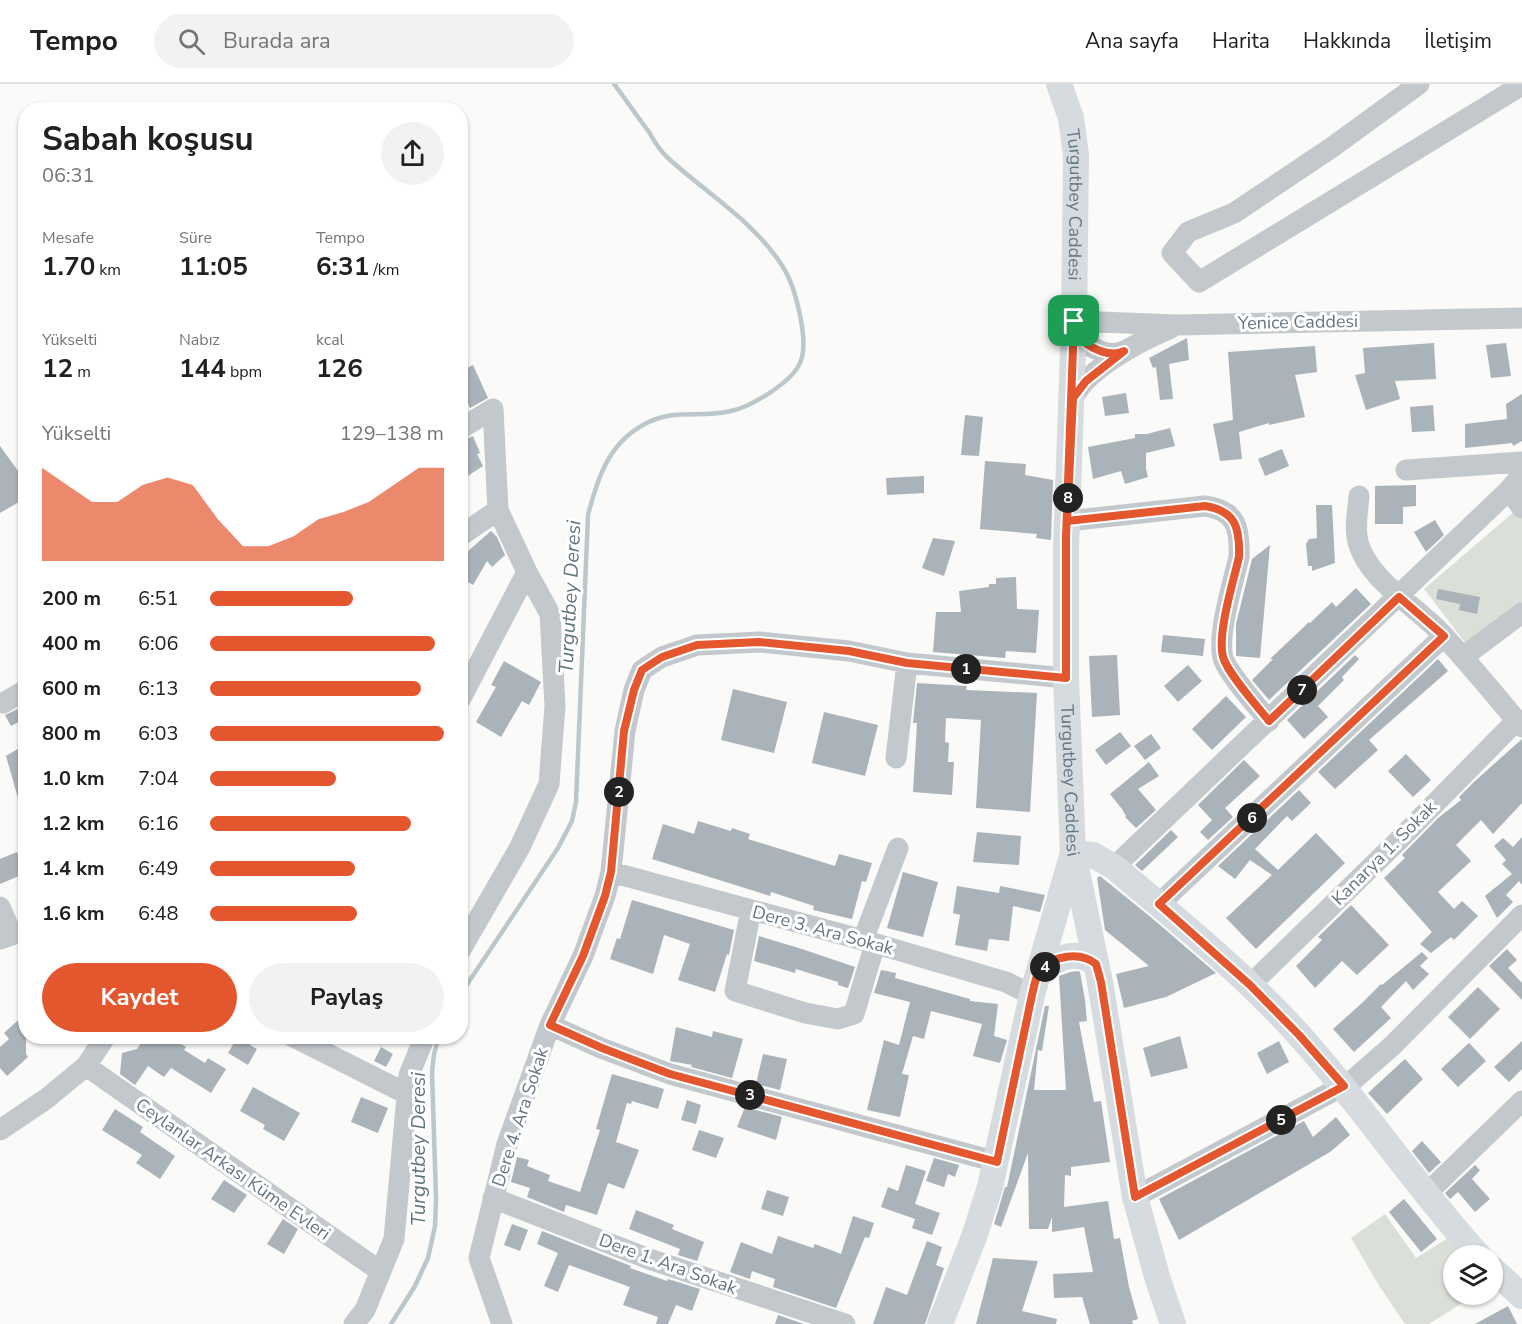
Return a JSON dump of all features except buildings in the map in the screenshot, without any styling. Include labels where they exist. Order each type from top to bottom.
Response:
[{"type":"main road","name":"Turgutbey Caddesi","points":[[1059,84],[1071,118],[1076,155],[1074,321],[1067,521],[1066,678],[1073,853],[1101,982],[1135,1197],[1173,1324]]},
{"type":"main road","points":[[940,1324],[974,1237],[997,1162],[1035,984],[1073,853],[1093,855],[1114,867],[1250,985],[1299,1035],[1344,1086],[1425,1195],[1469,1245]]},
{"type":"main road","points":[[1035,984],[1052,962],[1067,957],[1083,956],[1096,964]]},
{"type":"main road","points":[[1503,1279],[1522,1296]]},
{"type":"street","points":[[1419,84],[1331,148],[1234,213],[1188,232],[1172,253],[1199,282],[1522,85]]},
{"type":"street","name":"Yenice Caddesi","points":[[1074,321],[1177,325],[1522,318]]},
{"type":"street","points":[[1074,321],[1079,337],[1089,345],[1110,353],[1124,351]]},
{"type":"street","points":[[1071,406],[1079,387],[1124,351],[1177,325]]},
{"type":"street","points":[[468,424],[493,409],[498,510],[550,614],[555,706],[549,784],[520,847],[468,937]]},
{"type":"street","points":[[1406,470],[1522,462]]},
{"type":"street","points":[[1516,483],[1522,508]]},
{"type":"street","points":[[1114,867],[1516,483]]},
{"type":"street","points":[[1359,496],[1356,525],[1358,543],[1369,564],[1399,597],[1444,636],[1519,723]]},
{"type":"street","points":[[1067,521],[1205,506],[1218,508],[1229,515],[1236,524],[1239,557],[1222,633],[1223,658],[1239,684],[1269,721]]},
{"type":"street","points":[[468,531],[498,510]]},
{"type":"street","points":[[468,685],[527,572]]},
{"type":"street","points":[[1462,657],[1522,613]]},
{"type":"street","points":[[1159,904],[1444,636]]},
{"type":"street","name":"Dere 4. Ara Sokak","points":[[501,1324],[479,1258],[507,1143],[550,1025],[598,920],[611,872],[624,731],[634,690],[642,670],[662,657],[697,645],[759,642],[849,651],[907,663],[1066,678]]},
{"type":"street","points":[[896,758],[907,663]]},
{"type":"street","points":[[3,703],[18,695]]},
{"type":"street","name":"Kanarya 1. Sokak","points":[[1250,985],[1519,723]]},
{"type":"street","points":[[750,910],[735,991],[804,1013],[838,1019],[854,1014],[869,942],[898,848]]},
{"type":"street","name":"Dere 3. Ara Sokak","points":[[611,872],[1006,982],[1035,984]]},
{"type":"street","points":[[0,907],[12,935],[0,939]]},
{"type":"street","points":[[1135,1197],[1344,1086],[1362,1073],[1392,1046],[1522,915]]},
{"type":"street","points":[[550,1025],[670,1074],[997,1162]]},
{"type":"street","points":[[0,1130],[46,1099],[86,1066],[101,1044]]},
{"type":"street","points":[[308,1044],[407,1094]]},
{"type":"street","points":[[354,1324],[365,1310],[394,1239],[409,1075],[422,1044]]},
{"type":"street","name":"Ceylanlar Arkası Küme Evleri","points":[[86,1066],[380,1271]]},
{"type":"street","points":[[1425,1195],[1522,1101]]},
{"type":"street","name":"Dere 1. Ara Sokak","points":[[494,1198],[649,1259],[845,1324]]},
{"type":"shaded area","points":[[1515,511],[1522,519],[1522,603],[1467,645],[1424,589]]},
{"type":"shaded area","points":[[1385,1214],[1416,1258],[1453,1235],[1463,1245],[1443,1245],[1443,1305],[1459,1305],[1429,1324],[1405,1324],[1351,1238]]},
{"type":"waterway","name":"Turgutbey Deresi","points":[[468,983],[558,848],[572,821],[576,802],[588,515],[595,489],[606,464],[621,442],[643,425],[666,416],[731,411],[760,399],[789,378],[800,363],[803,353],[802,328],[796,300],[788,276],[772,251],[744,222],[665,155],[614,84]]},
{"type":"waterway","name":"Turgutbey Deresi","points":[[391,1324],[415,1286],[428,1258],[435,1226],[432,1072],[437,1044]]},
{"type":"route","points":[[1074,321],[1079,337],[1094,348],[1119,354],[1124,351],[1086,381],[1073,398],[1067,521],[1205,506],[1218,508],[1229,515],[1236,524],[1239,557],[1222,633],[1223,658],[1239,684],[1269,721],[1399,597],[1444,636],[1159,904],[1250,985],[1299,1035],[1344,1086],[1135,1197],[1101,982],[1096,964],[1083,956],[1062,958],[1052,962],[1039,973],[1032,995],[997,1162],[670,1074],[550,1025],[583,956],[605,896],[611,872],[624,731],[634,690],[642,670],[662,657],[697,645],[759,642],[849,651],[907,663],[1066,678],[1066,537],[1074,321]]}]
